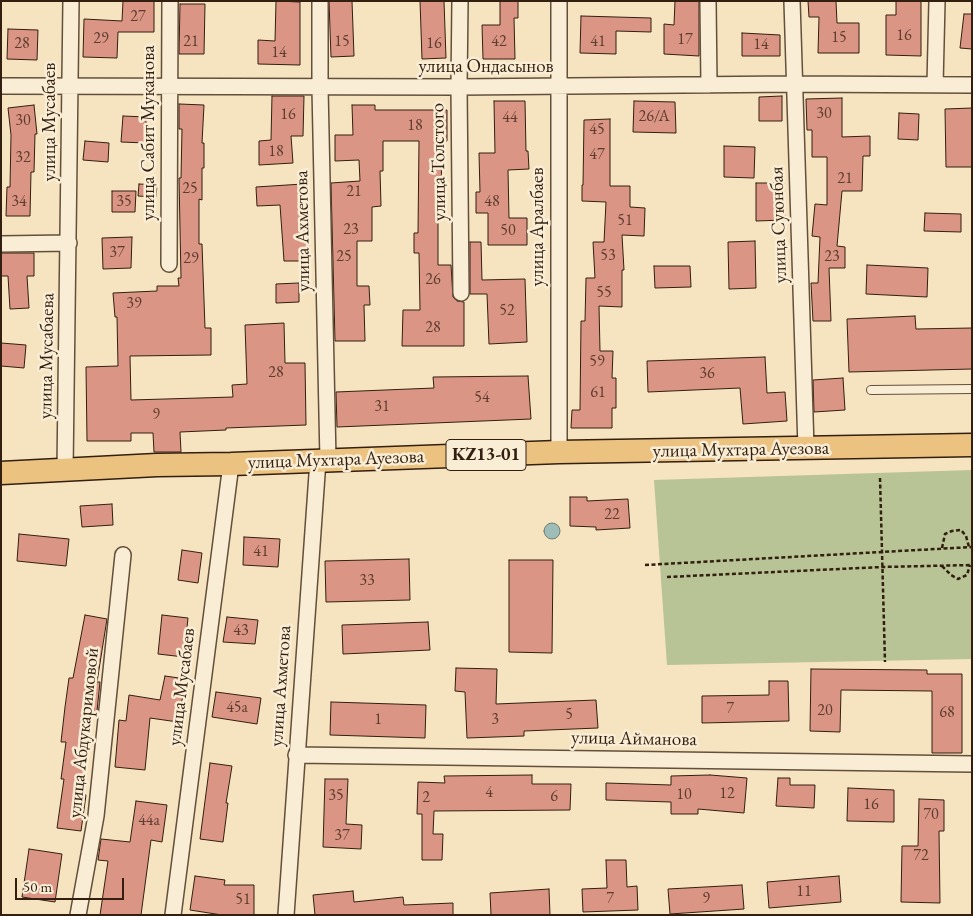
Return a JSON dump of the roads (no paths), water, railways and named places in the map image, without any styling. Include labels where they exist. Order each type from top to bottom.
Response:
[{"type":"main road","name":"улица Мухтара Ауезова","points":[[1,473],[157,465],[559,452],[972,445]]},
{"type":"street","name":"улица Мусабаев","points":[[69,243],[71,1]]},
{"type":"street","name":"улица Сабит Муканова","points":[[169,264],[170,1]]},
{"type":"street","name":"улица Ахметова","points":[[286,915],[296,755],[323,460],[320,1]]},
{"type":"street","name":"улица Толстого","points":[[460,1],[460,293]]},
{"type":"street","name":"улица Аралбаев","points":[[558,1],[559,452]]},
{"type":"street","points":[[708,1],[709,85]]},
{"type":"street","name":"улица Суюнбая","points":[[792,1],[806,448]]},
{"type":"street","points":[[935,85],[937,1]]},
{"type":"street","name":"улица Ондасынов","points":[[1,86],[459,88],[794,84],[972,85]]},
{"type":"street","points":[[1,244],[69,243]]},
{"type":"street","name":"улица Мусабаева","points":[[65,470],[69,243]]},
{"type":"street","name":"улица Мусабаев","points":[[173,915],[231,464]]},
{"type":"street","name":"улица Абдукаримовой","points":[[78,915],[96,816],[123,555]]},
{"type":"street","name":"улица Айманова","points":[[296,755],[972,764]]},
{"type":"lane","points":[[872,390],[972,389]]},
{"type":"water","points":[[552,523],[558,525],[560,531],[558,537],[552,539],[546,537],[544,531],[546,525]]}]
